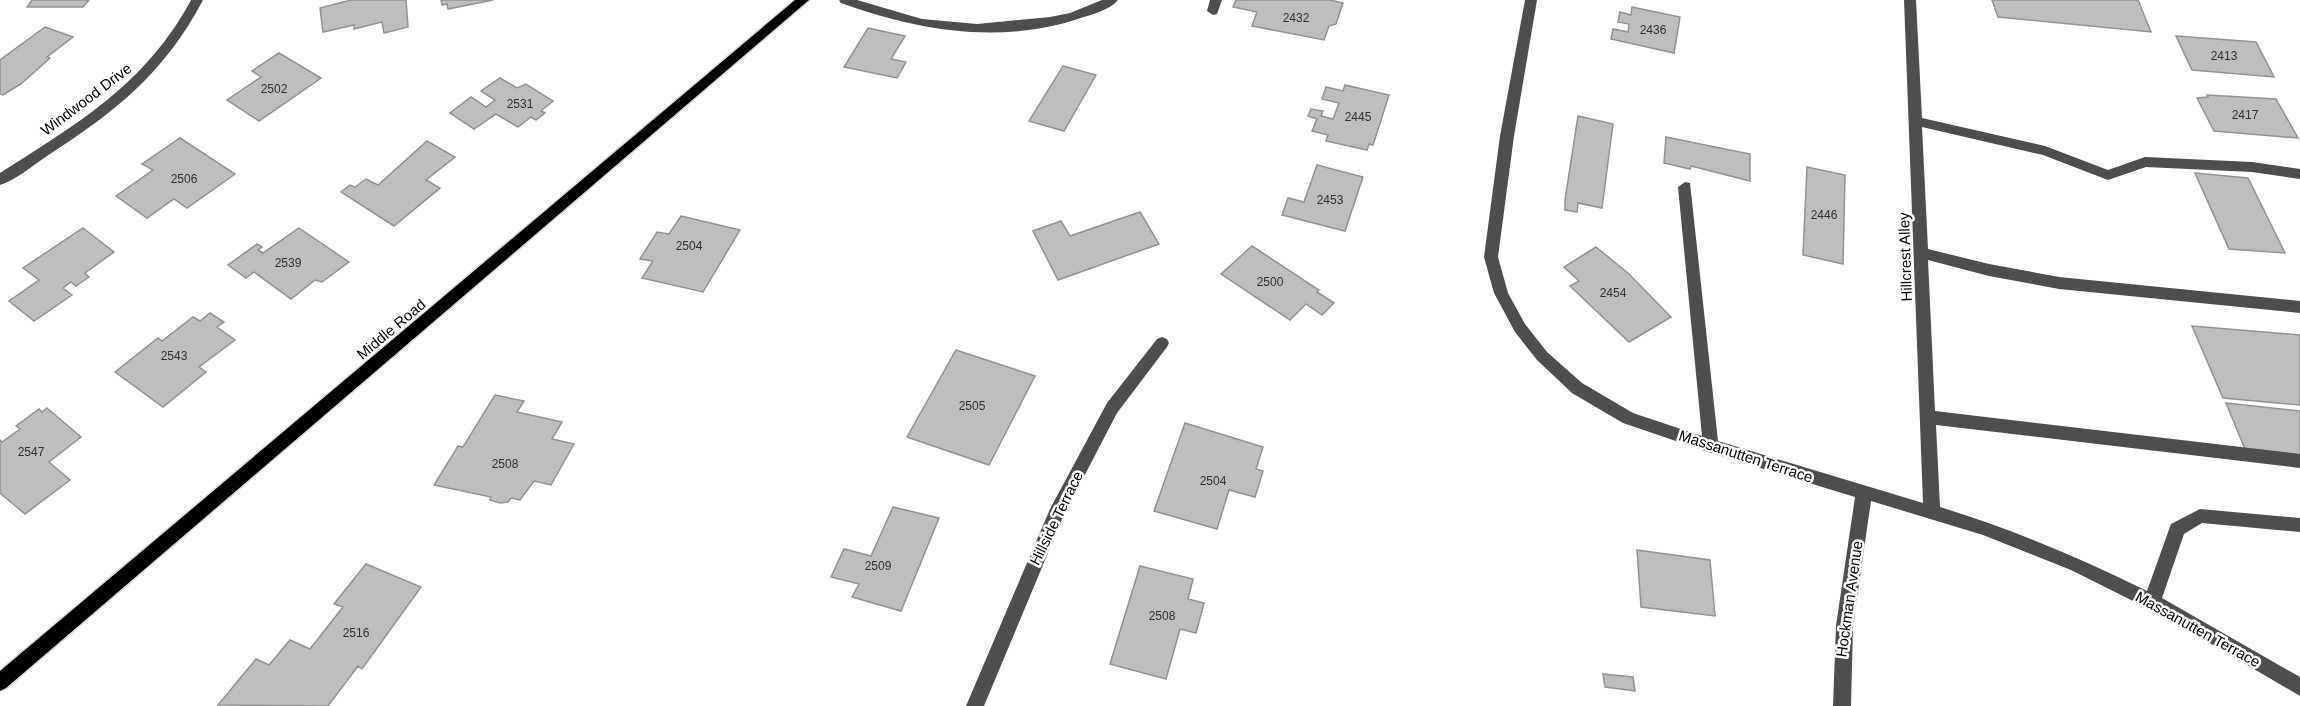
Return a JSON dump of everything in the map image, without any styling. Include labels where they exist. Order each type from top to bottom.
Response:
[{"type":"main road","name":"Middle Road","points":[[0,682],[802,0]]},
{"type":"street","name":"Windwood Drive","points":[[0,180],[91,119],[143,77],[169,47],[197,0]]},
{"type":"street","points":[[845,0],[880,12],[933,25],[990,26],[1055,22],[1095,10],[1112,0]]},
{"type":"street","name":"Massanutten Terrace","points":[[1531,0],[1507,135],[1491,257],[1501,293],[1520,328],[1542,356],[1577,388],[1628,417],[1711,446],[1984,528],[2078,565],[2152,602],[2300,687]]},
{"type":"street","name":"Hillcrest Alley","points":[[1910,0],[1932,513]]},
{"type":"street","points":[[1915,121],[2045,151],[2108,175],[2145,162],[2252,167],[2300,174]]},
{"type":"street","points":[[1685,187],[1711,446]]},
{"type":"street","points":[[1921,253],[1989,270],[2059,283],[2300,307]]},
{"type":"street","name":"Hillside Terrace","points":[[975,706],[1008,623],[1056,514],[1112,408],[1162,343]]},
{"type":"street","points":[[1928,417],[2300,461]]},
{"type":"street","name":"Hockman Avenue","points":[[1842,706],[1840,667],[1844,625],[1864,493]]},
{"type":"street","points":[[2152,602],[2177,529],[2200,516],[2299,528]]},
{"type":"building","points":[[32,0],[89,0],[83,7],[27,7]]},
{"type":"building","points":[[351,0],[406,0],[408,27],[384,33],[382,22],[354,29],[354,25],[323,32],[320,8]]},
{"type":"building","points":[[441,0],[493,0],[448,9],[447,4],[442,5]]},
{"type":"building","points":[[1236,0],[1330,0],[1343,3],[1336,24],[1329,26],[1324,40],[1252,26],[1257,12],[1233,7]]},
{"type":"building","points":[[1992,0],[2138,0],[2151,32],[1998,17]]},
{"type":"building","points":[[1632,7],[1680,17],[1674,53],[1611,39],[1613,29],[1628,32],[1629,24],[1618,22],[1620,12],[1631,15]]},
{"type":"building","points":[[45,27],[73,37],[47,57],[50,58],[21,84],[3,95],[0,94],[0,60]]},
{"type":"building","points":[[868,28],[905,36],[891,59],[906,62],[897,78],[844,67]]},
{"type":"building","points":[[2176,36],[2256,42],[2274,77],[2192,70]]},
{"type":"building","points":[[279,53],[321,78],[259,121],[227,100],[261,77],[252,71]]},
{"type":"building","points":[[1063,66],[1096,75],[1064,131],[1029,121]]},
{"type":"building","points":[[500,78],[517,88],[526,84],[553,101],[541,111],[545,113],[536,120],[531,117],[518,127],[496,114],[474,129],[450,113],[471,97],[486,107],[495,100],[481,91]]},
{"type":"building","points":[[1345,85],[1389,95],[1373,145],[1369,144],[1367,150],[1326,141],[1328,135],[1312,131],[1317,119],[1308,116],[1311,109],[1323,111],[1321,116],[1333,119],[1339,103],[1322,99],[1326,87],[1343,91]]},
{"type":"building","points":[[2207,95],[2276,99],[2298,138],[2214,131],[2197,98],[2208,97]]},
{"type":"building","points":[[1578,116],[1613,124],[1602,208],[1578,203],[1577,212],[1565,210],[1565,200]]},
{"type":"building","points":[[1666,137],[1750,154],[1750,181],[1691,166],[1690,169],[1664,163]]},
{"type":"building","points":[[180,138],[235,174],[187,208],[174,199],[147,218],[116,196],[153,170],[142,164]]},
{"type":"building","points":[[427,141],[455,157],[426,180],[440,188],[394,226],[341,192],[350,185],[355,187],[366,179],[378,185]]},
{"type":"building","points":[[1317,165],[1363,177],[1345,231],[1282,215],[1288,198],[1304,202]]},
{"type":"building","points":[[1807,167],[1845,175],[1843,264],[1803,255]]},
{"type":"building","points":[[2195,173],[2248,178],[2285,253],[2229,249]]},
{"type":"building","points":[[1140,212],[1159,244],[1058,280],[1033,231],[1061,221],[1070,236]]},
{"type":"building","points":[[681,216],[740,230],[703,292],[642,278],[653,261],[640,259],[657,232],[669,234]]},
{"type":"building","points":[[83,228],[114,252],[85,273],[89,277],[76,286],[71,282],[63,288],[72,295],[34,321],[9,301],[39,280],[23,268]]},
{"type":"building","points":[[299,228],[349,262],[322,282],[315,280],[291,299],[254,272],[246,278],[228,265],[257,244],[262,247],[258,250],[263,253]]},
{"type":"building","points":[[1252,246],[1319,290],[1317,292],[1334,303],[1322,315],[1306,304],[1290,320],[1221,274]]},
{"type":"building","points":[[1596,247],[1629,274],[1671,317],[1629,342],[1570,286],[1579,281],[1564,267]]},
{"type":"building","points":[[210,313],[224,322],[217,327],[235,340],[199,367],[206,372],[163,407],[115,372],[158,338],[162,341],[193,317],[200,321]]},
{"type":"building","points":[[2192,326],[2300,335],[2300,405],[2223,398]]},
{"type":"building","points":[[956,350],[1035,376],[989,465],[907,437]]},
{"type":"building","points":[[495,395],[524,401],[517,412],[562,422],[552,439],[574,444],[551,485],[534,481],[520,500],[511,498],[508,502],[500,503],[490,500],[491,497],[434,485],[458,446],[463,447]]},
{"type":"building","points":[[2226,403],[2300,411],[2300,455],[2245,449]]},
{"type":"building","points":[[47,408],[81,437],[49,462],[70,480],[25,514],[0,493],[0,440],[2,442],[20,429],[16,426],[39,409],[42,412]]},
{"type":"building","points":[[1185,423],[1263,447],[1256,469],[1263,471],[1255,497],[1229,490],[1217,529],[1154,511]]},
{"type":"building","points":[[893,507],[939,518],[901,611],[852,597],[859,584],[831,577],[844,549],[871,556]]},
{"type":"building","points":[[1637,550],[1710,560],[1715,616],[1641,607]]},
{"type":"building","points":[[366,564],[421,587],[362,669],[358,666],[328,706],[218,705],[256,659],[269,665],[290,640],[310,649],[343,607],[334,604]]},
{"type":"building","points":[[1140,566],[1193,579],[1188,599],[1204,603],[1196,633],[1180,629],[1166,679],[1110,664]]},
{"type":"building","points":[[1603,674],[1633,677],[1635,691],[1605,687]]}]
